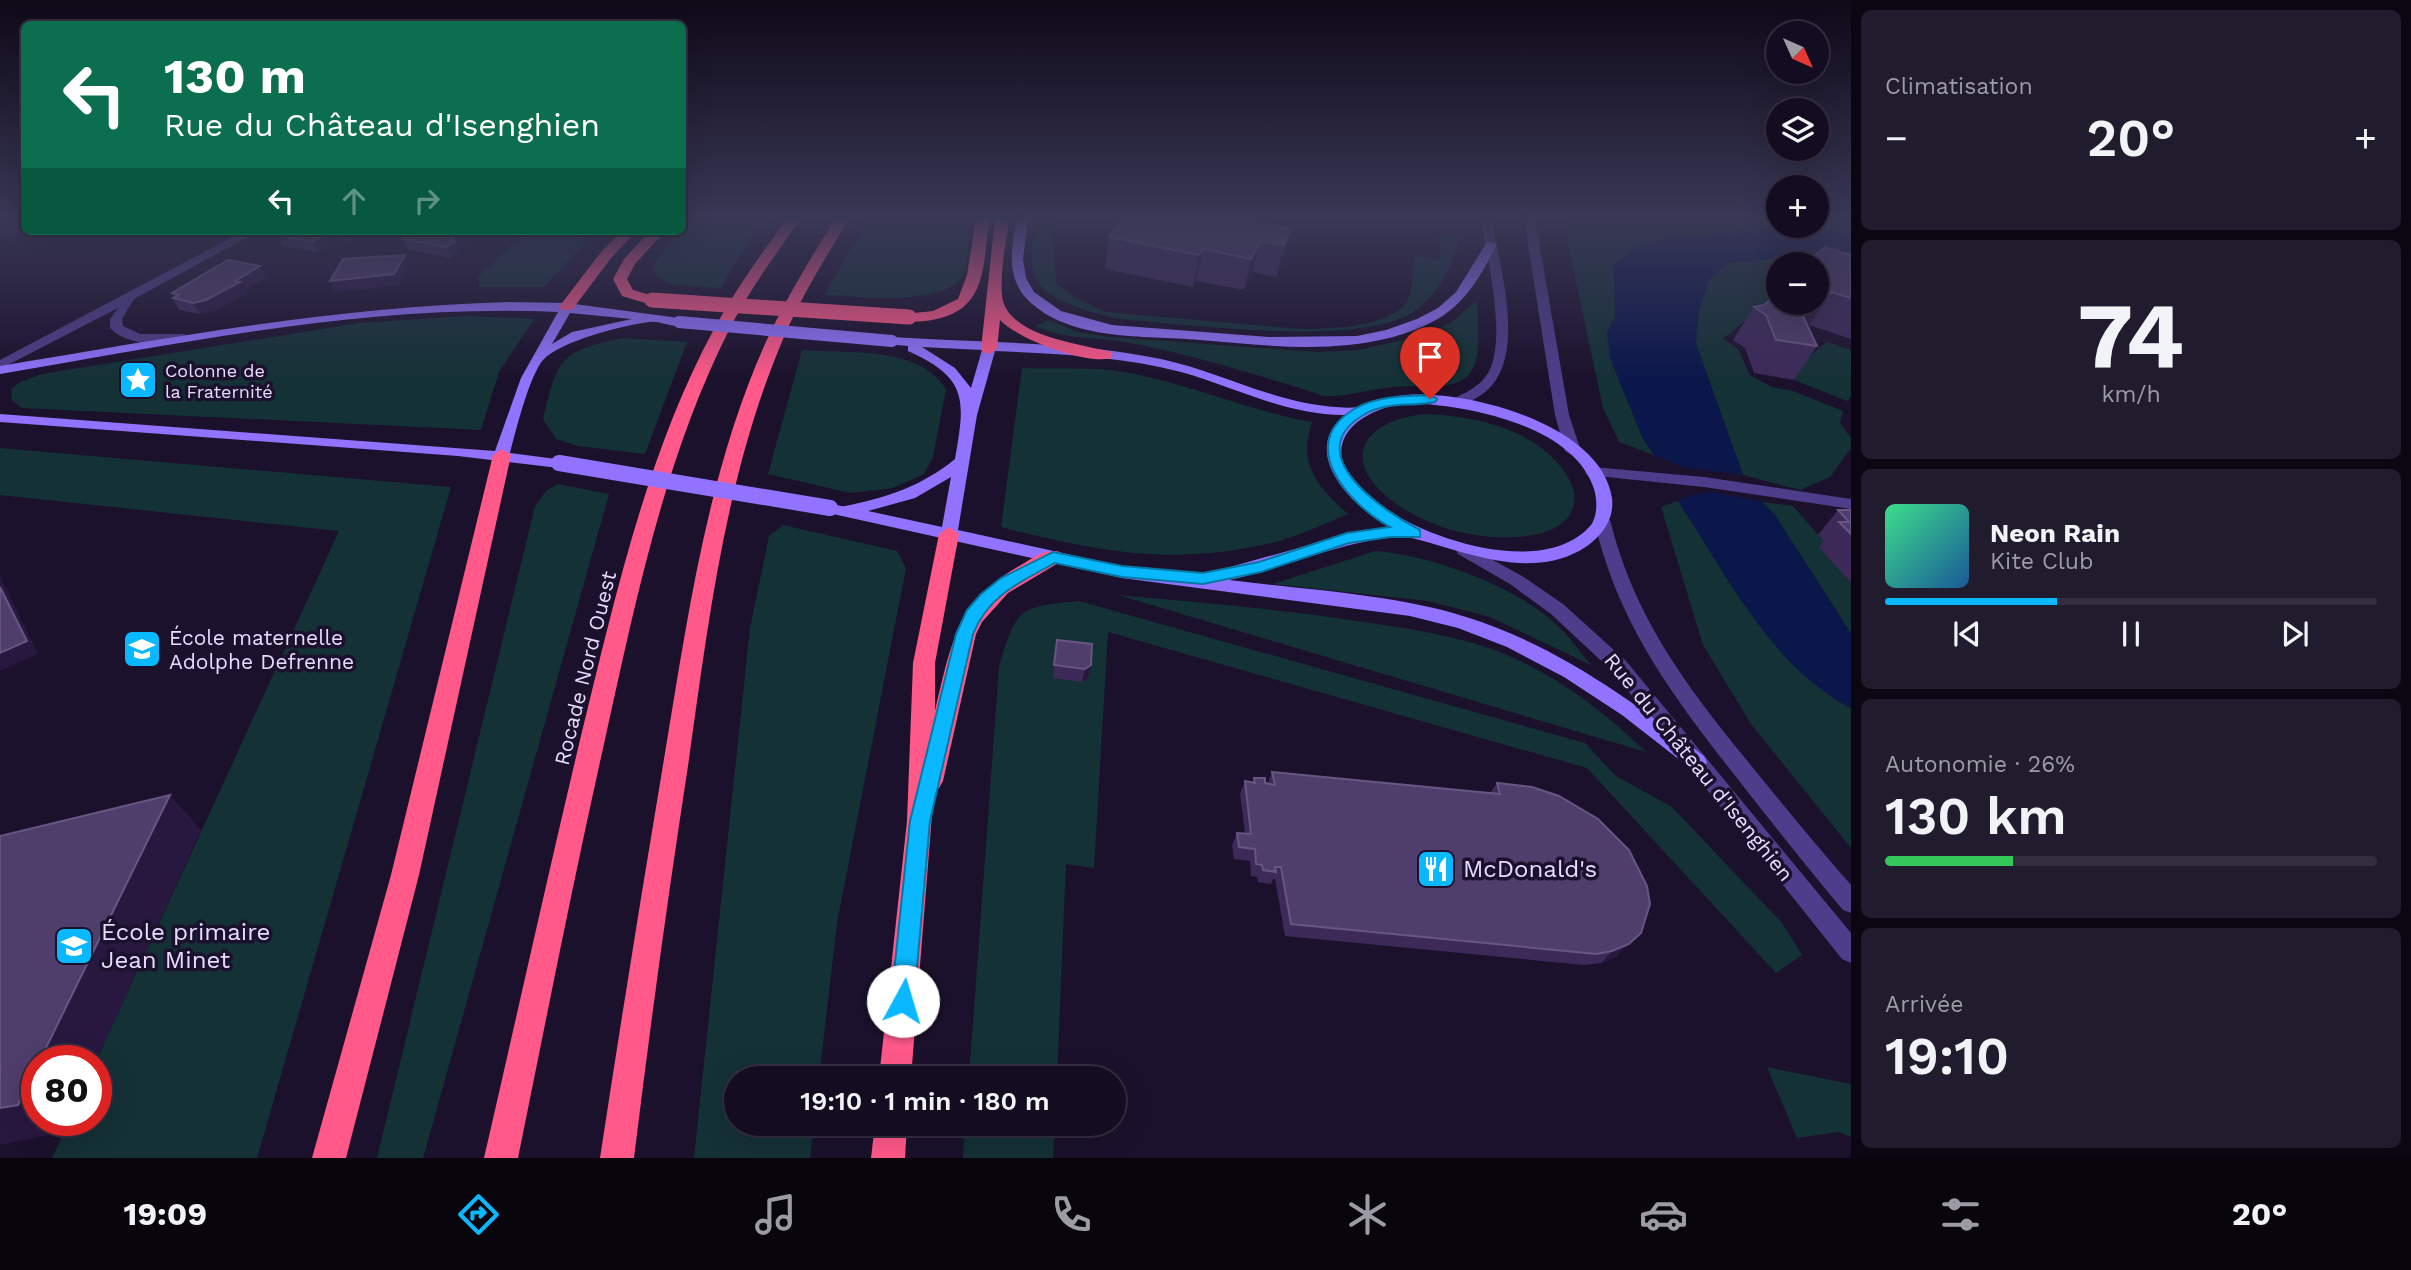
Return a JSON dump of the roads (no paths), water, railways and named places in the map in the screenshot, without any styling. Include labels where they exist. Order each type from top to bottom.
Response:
[{"type":"highway","points":[[567,307],[592,273]]},
{"type":"highway","points":[[623,273],[620,279],[627,293],[652,300],[909,317],[935,316],[956,308],[967,300],[975,273]]},
{"type":"highway","name":"Rocade Nord Ouest","points":[[501,1158],[571,832],[647,524],[662,477],[710,354],[756,273]]},
{"type":"highway","points":[[617,1158],[709,557],[746,411],[774,334],[806,273]]},
{"type":"highway","points":[[989,349],[995,299],[994,273]]},
{"type":"highway","points":[[995,299],[1004,316],[1032,335],[1106,355]]},
{"type":"highway","points":[[328,1158],[405,875],[502,455]]},
{"type":"highway","points":[[896,1066],[920,821],[924,663],[949,534]]},
{"type":"highway","points":[[920,821],[965,634],[973,614],[1007,582],[1053,557]]},
{"type":"highway","points":[[888,1158],[890,1136]]},
{"type":"street","points":[[0,365],[175,273]]},
{"type":"street","points":[[1019,273],[1029,293],[1051,310],[1104,328],[1297,342],[1375,336],[1433,317],[1464,290],[1474,273]]},
{"type":"street","points":[[1458,402],[1472,397],[1488,384],[1500,362],[1502,330],[1495,273]]},
{"type":"street","name":"Rue du Château d'Isenghien","points":[[1541,273],[1562,415],[1573,451]]},
{"type":"street","points":[[140,292],[121,311],[116,319],[117,328],[133,338],[146,340],[189,337]]},
{"type":"street","points":[[0,370],[189,337],[374,312],[485,306],[567,307],[614,310],[679,322]]},
{"type":"street","points":[[502,455],[510,419],[534,360],[567,307]]},
{"type":"street","points":[[534,360],[559,343],[596,328],[641,321],[679,322],[989,349],[1106,355],[1181,367],[1300,405],[1334,411],[1361,411]]},
{"type":"street","points":[[892,341],[924,352],[947,368],[966,389],[970,415]]},
{"type":"street","points":[[949,534],[970,415],[989,349]]},
{"type":"street","name":"Rue du Château d'Isenghien","points":[[1851,902],[1676,686],[1640,626],[1619,582],[1602,520],[1604,497],[1593,472],[1573,451],[1551,436],[1513,417],[1458,402],[1405,399],[1361,411],[1346,422],[1336,436],[1334,452],[1339,471],[1352,490],[1372,509],[1415,533],[1464,550],[1535,593],[1597,644],[1636,686],[1851,951]]},
{"type":"street","points":[[0,418],[502,455],[834,509],[1122,572],[1410,610],[1490,631],[1544,657],[1600,690],[1697,761]]},
{"type":"street","points":[[834,509],[873,506],[914,494],[929,488],[960,462]]},
{"type":"street","points":[[1593,472],[1704,482],[1851,504]]},
{"type":"street","name":"Rue du Château d'Isenghien","points":[[1464,550],[1515,556],[1546,554],[1582,541],[1602,520]]},
{"type":"street","points":[[1181,579],[1203,578],[1261,567],[1347,538],[1390,532],[1415,533]]},
{"type":"place","name":"Colonne de la Fraternité","points":[[138,380]]},
{"type":"place","name":"École maternelle Adolphe Defrenne","points":[[142,649]]},
{"type":"place","name":"McDonald's","points":[[1436,869]]},
{"type":"place","name":"École primaire Jean Minet","points":[[74,946]]}]
